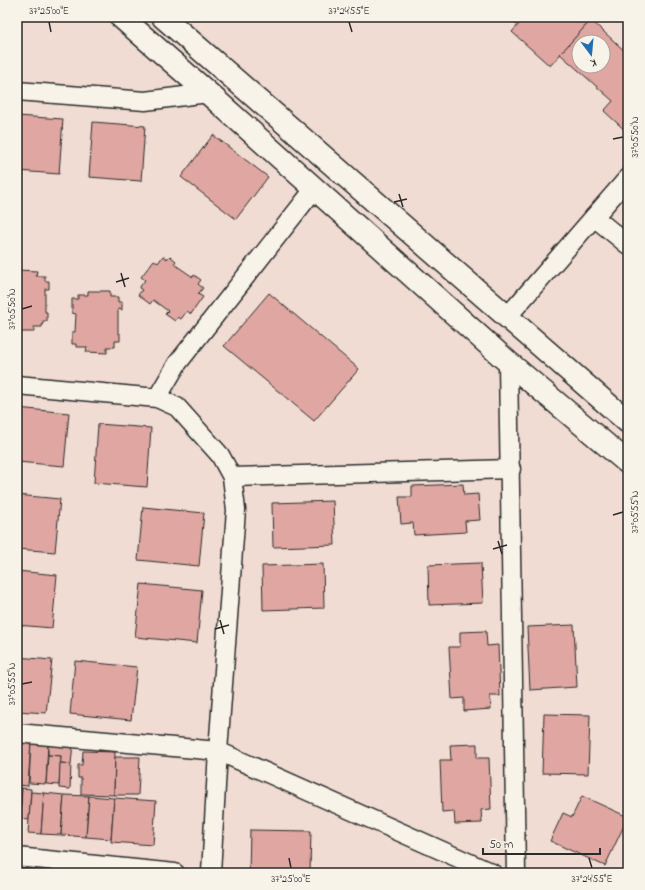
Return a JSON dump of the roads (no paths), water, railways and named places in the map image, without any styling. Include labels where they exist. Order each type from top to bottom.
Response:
[{"type":"street","points":[[121,17],[208,92],[508,362],[628,463]]},
{"type":"street","points":[[164,17],[628,422]]},
{"type":"street","points":[[17,91],[145,102],[208,92]]},
{"type":"street","points":[[507,316],[628,178]]},
{"type":"street","points":[[157,398],[177,364],[315,188]]},
{"type":"street","points":[[594,217],[628,245]]},
{"type":"street","points":[[508,362],[511,469],[516,873]]},
{"type":"street","points":[[17,385],[157,398],[177,407],[220,455],[232,477],[236,510],[218,751],[211,873]]},
{"type":"street","points":[[232,477],[511,469]]},
{"type":"street","points":[[17,733],[218,751],[492,873]]},
{"type":"street","points":[[17,857],[175,873]]}]
